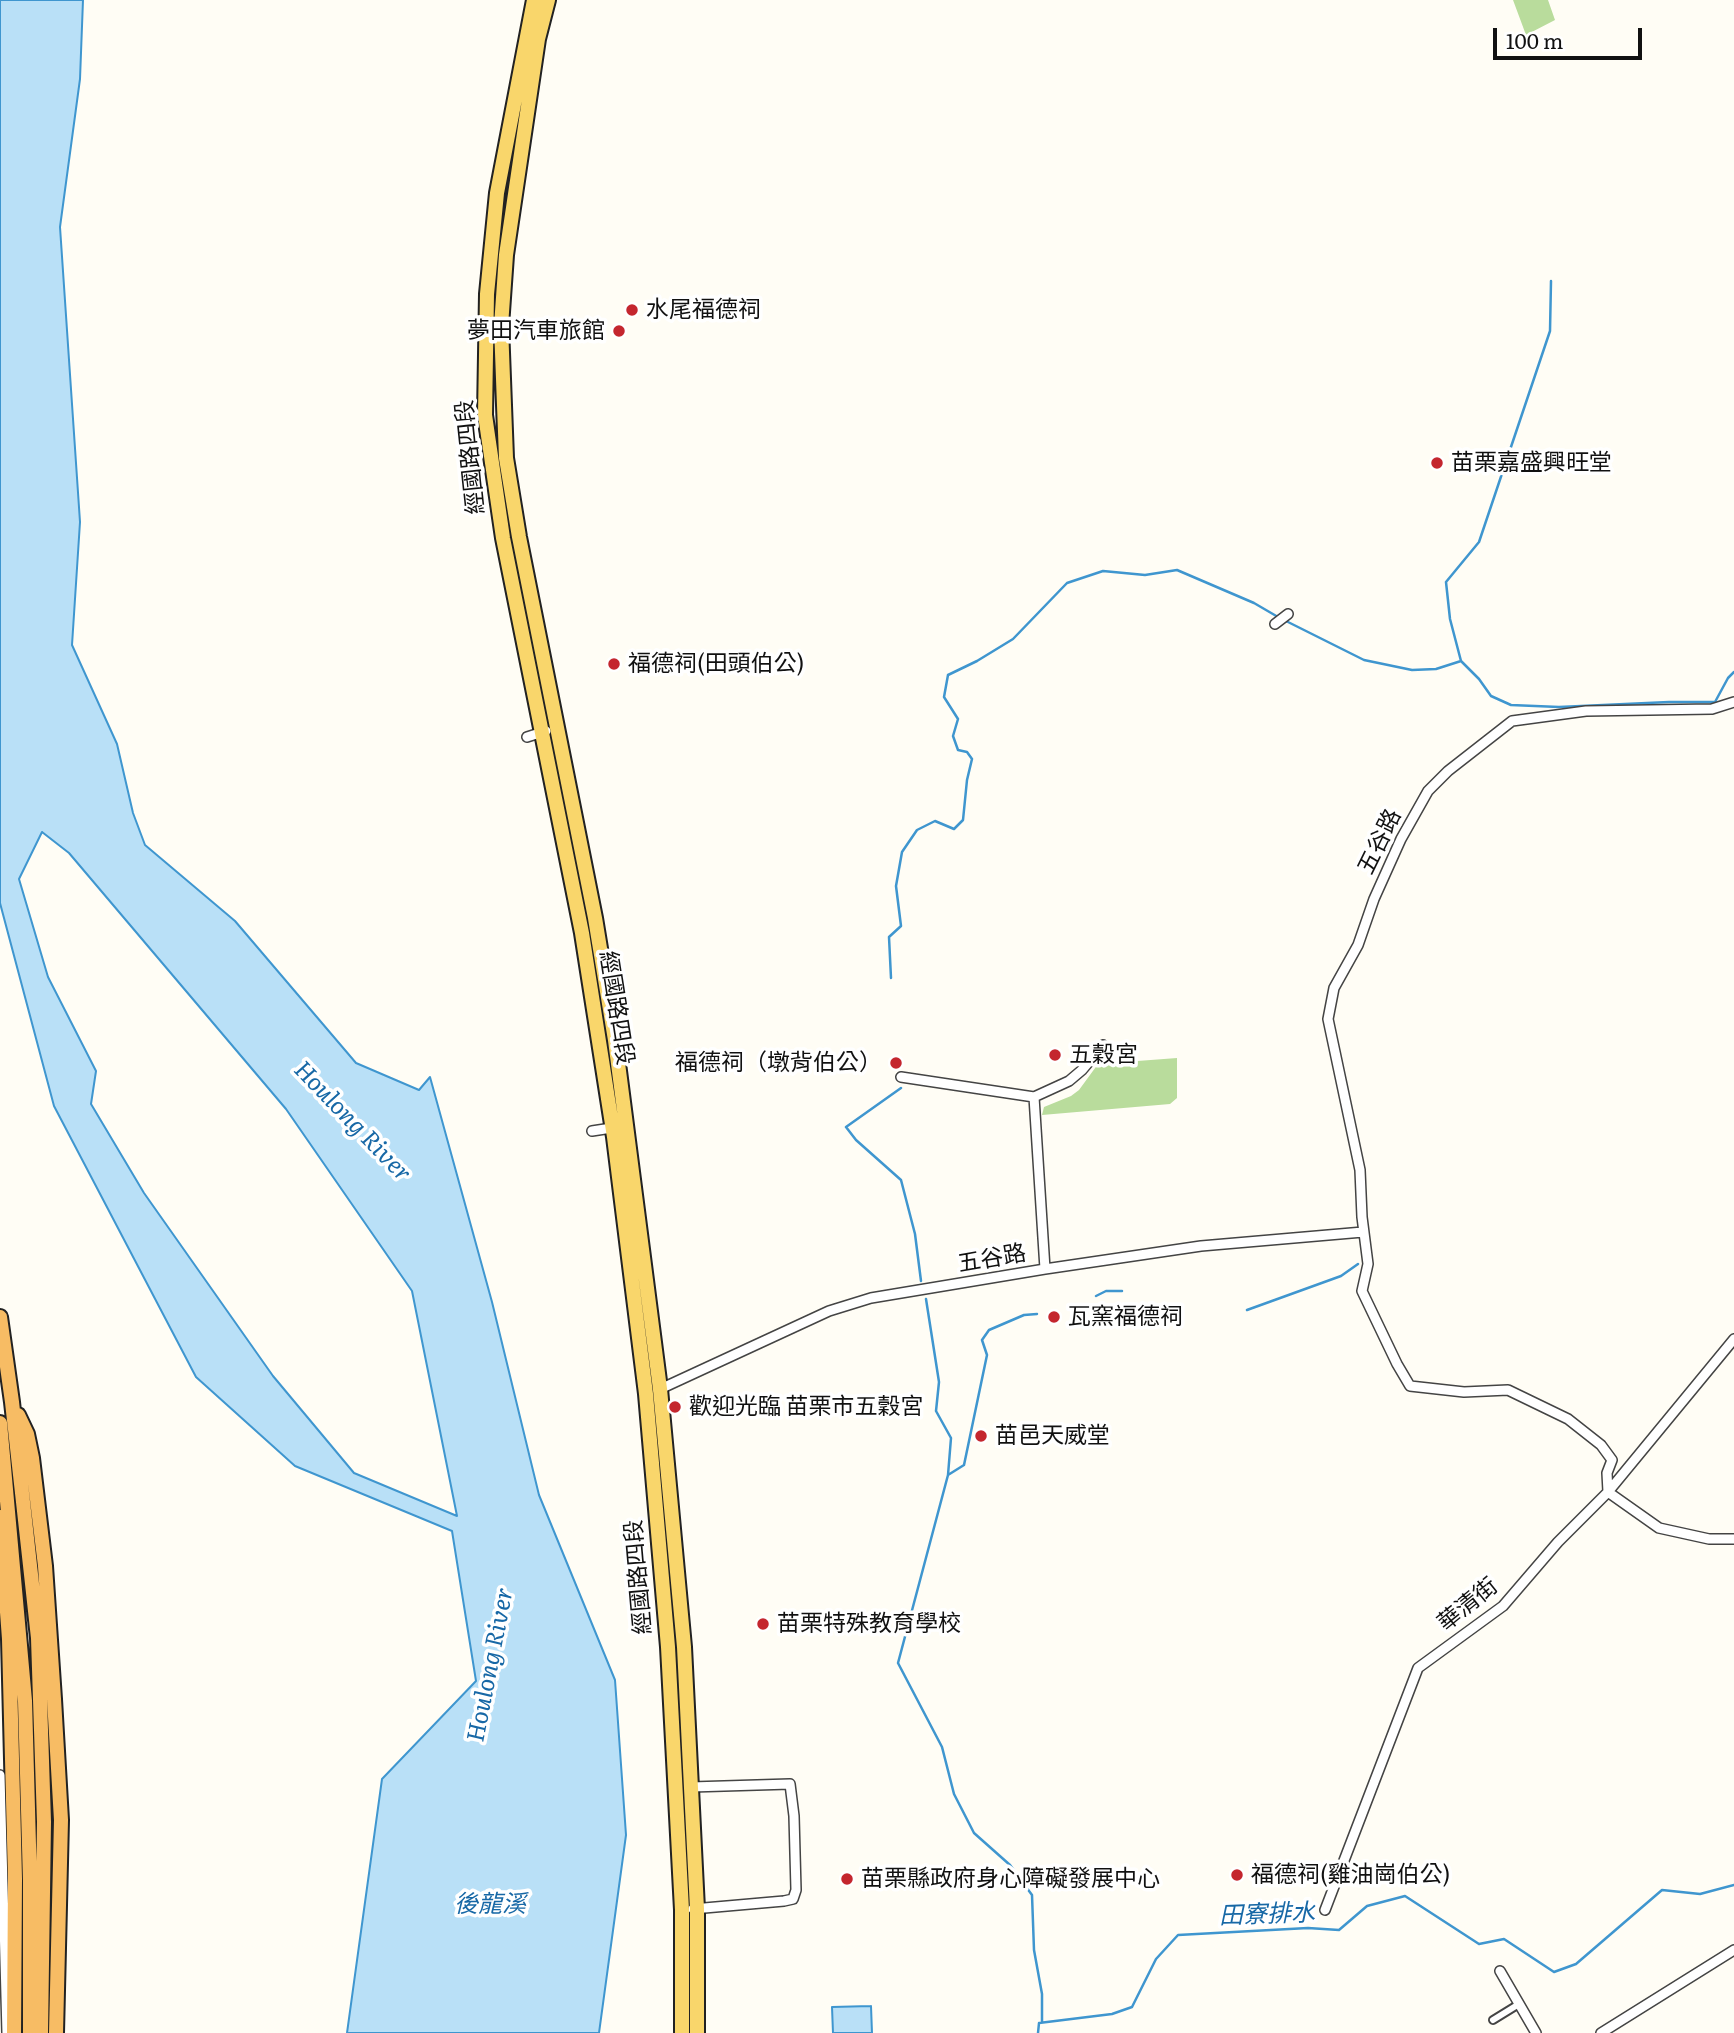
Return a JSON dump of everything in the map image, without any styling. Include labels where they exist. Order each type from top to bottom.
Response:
[{"type":"highway","points":[[0,1317],[12,1402],[40,1687],[44,1822],[41,2033]]},
{"type":"highway","points":[[12,1402],[27,1434],[32,1458],[45,1566],[61,1820],[56,2033]]},
{"type":"highway","points":[[1,1433],[25,1701],[30,1881],[30,2033]]},
{"type":"highway","points":[[0,1517],[9,1639],[15,1916],[14,2033]]},
{"type":"main road","name":"經國路四段","points":[[534,0],[497,193],[487,294],[485,415],[503,538],[619,1126],[653,1392],[684,1647],[691,1787],[690,1909],[682,2033]]},
{"type":"main road","name":"經國路四段","points":[[548,0],[538,39],[508,243],[501,326],[506,458],[520,545],[595,918],[615,1040],[619,1126]]},
{"type":"main road","name":"經國路四段","points":[[653,1392],[668,1647],[690,1909],[697,2033]]},
{"type":"street","points":[[1275,624],[1288,614]]},
{"type":"street","name":"五谷路","points":[[1608,1492],[1606,1473],[1612,1460],[1601,1445],[1552,1409],[1508,1390],[1464,1392],[1410,1386],[1362,1290],[1368,1264],[1363,1232],[1360,1170],[1328,1019],[1334,988],[1359,944],[1374,899],[1401,839],[1428,791],[1448,771],[1512,721],[1586,711],[1712,709],[1734,702]]},
{"type":"street","points":[[527,737],[558,730]]},
{"type":"street","points":[[901,1077],[1034,1097],[1069,1081],[1103,1045]]},
{"type":"street","points":[[1034,1097],[1045,1269]]},
{"type":"street","points":[[592,1130],[619,1126]]},
{"type":"street","name":"五谷路","points":[[653,1392],[840,1308],[871,1298],[1201,1246],[1363,1232]]},
{"type":"street","name":"華清街","points":[[1325,1910],[1418,1668],[1503,1606],[1558,1542],[1608,1492],[1734,1339]]},
{"type":"street","points":[[1608,1492],[1659,1528],[1709,1539],[1734,1539]]},
{"type":"street","points":[[0,1775],[7,2033]]},
{"type":"street","points":[[690,1909],[793,1899],[796,1890],[794,1815],[790,1784],[691,1787]]},
{"type":"street","points":[[1601,2033],[1734,1951]]},
{"type":"street","points":[[1500,1971],[1536,2033]]},
{"type":"street","points":[[1493,2020],[1519,2004]]},
{"type":"green space","points":[[1513,0],[1548,0],[1555,20],[1526,35]]},
{"type":"green space","points":[[1177,1058],[1177,1098],[1170,1104],[1042,1115],[1044,1107],[1079,1090],[1098,1064]]},
{"type":"water","name":"後龍溪","points":[[0,0],[83,0],[80,79],[60,227],[80,522],[72,645],[117,744],[133,813],[145,845],[235,921],[356,1063],[419,1090],[430,1077],[492,1302],[539,1495],[615,1680],[626,1835],[599,2033],[347,2033],[382,1779],[476,1681],[452,1531],[295,1466],[196,1377],[54,1106],[0,903]],"holes":[[[42,832],[69,853],[286,1109],[412,1291],[457,1516],[354,1473],[273,1376],[144,1193],[91,1104],[96,1071],[48,977],[19,879]]]},
{"type":"water","points":[[871,2006],[872,2033],[833,2033],[832,2007]]},
{"type":"waterway","points":[[1461,661],[1450,619],[1446,582],[1479,542],[1550,331],[1551,281]]},
{"type":"waterway","points":[[891,978],[889,937],[901,926],[896,886],[902,852],[917,830],[935,821],[954,829],[963,820],[972,759],[967,752],[958,750],[953,736],[958,719],[944,697],[948,675],[1013,639],[1067,583],[1103,571],[1145,575],[1177,570],[1254,603],[1278,617]]},
{"type":"waterway","points":[[1284,620],[1364,660],[1412,670],[1436,669],[1461,661],[1491,696],[1511,705],[1559,707],[1715,702],[1734,672]]},
{"type":"waterway","points":[[901,1088],[846,1127],[856,1140],[901,1180],[915,1234],[921,1281]]},
{"type":"waterway","points":[[1247,1310],[1341,1276],[1358,1264]]},
{"type":"waterway","points":[[1096,1296],[1106,1291],[1122,1291]]},
{"type":"waterway","points":[[926,1299],[939,1382],[936,1411],[951,1438],[948,1475],[898,1663],[942,1747],[954,1794],[974,1833],[1010,1865],[1032,1895],[1034,1950],[1042,1994],[1042,2022]]},
{"type":"waterway","points":[[948,1475],[964,1465],[987,1355],[982,1340],[989,1330],[1024,1315],[1037,1314]]},
{"type":"waterway","name":"田寮排水","points":[[1038,2033],[1039,2023],[1112,2014],[1132,2007],[1156,1959],[1178,1935],[1308,1928],[1339,1930],[1367,1906],[1405,1896],[1479,1944],[1504,1939],[1554,1972],[1576,1964],[1662,1890],[1700,1894],[1734,1885]]},
{"type":"place","name":"水尾福德祠","points":[[632,310]]},
{"type":"place","name":"夢田汽車旅館","points":[[619,331]]},
{"type":"place","name":"苗栗嘉盛興旺堂","points":[[1437,463]]},
{"type":"place","name":"福德祠(田頭伯公)","points":[[614,664]]},
{"type":"place","name":"五穀宮","points":[[1055,1055]]},
{"type":"place","name":"福德祠（墩背伯公）","points":[[896,1063]]},
{"type":"place","name":"瓦窯福德祠","points":[[1054,1317]]},
{"type":"place","name":"歡迎光臨 苗栗市五穀宮","points":[[675,1407]]},
{"type":"place","name":"苗邑天威堂","points":[[981,1436]]},
{"type":"place","name":"苗栗特殊教育學校","points":[[763,1624]]},
{"type":"place","name":"福德祠(雞油崗伯公)","points":[[1237,1875]]},
{"type":"place","name":"苗栗縣政府身心障礙發展中心","points":[[847,1879]]},
{"type":"water label","name":"Houlong River","points":[[352,1122]]},
{"type":"water label","name":"Houlong River","points":[[491,1665]]}]
